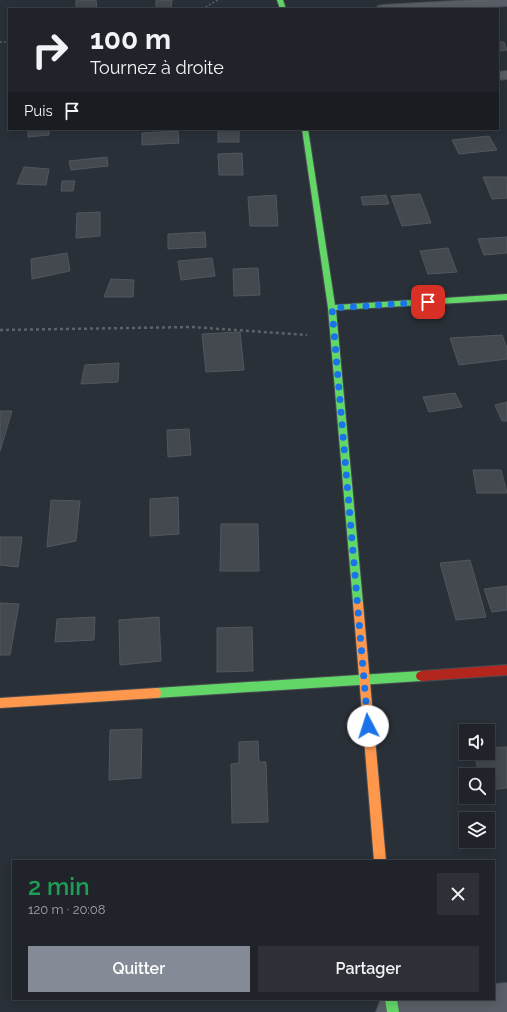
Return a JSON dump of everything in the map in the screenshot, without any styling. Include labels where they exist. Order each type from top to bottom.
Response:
[{"type":"street","points":[[401,8],[507,2]]},
{"type":"street","points":[[305,130],[335,337],[380,860]]},
{"type":"street","points":[[332,308],[507,296]]},
{"type":"street","points":[[0,703],[96,696],[364,682],[507,670]]},
{"type":"street","points":[[495,999],[507,998]]},
{"type":"street","points":[[391,1000],[392,1012],[491,1000]]},
{"type":"path","points":[[204,8],[218,0]]},
{"type":"path","points":[[0,330],[192,327],[335,337]]},
{"type":"building","points":[[76,0],[96,0],[97,8],[76,8]]},
{"type":"building","points":[[156,0],[172,0],[171,8],[156,8]]},
{"type":"building","points":[[499,42],[504,42],[507,50],[499,51]]},
{"type":"building","points":[[28,130],[49,130],[49,135],[28,137]]},
{"type":"building","points":[[218,130],[239,130],[239,142],[218,142]]},
{"type":"building","points":[[178,131],[179,143],[142,145],[142,133]]},
{"type":"building","points":[[489,136],[497,150],[459,154],[452,140]]},
{"type":"building","points":[[242,153],[243,175],[219,175],[218,154]]},
{"type":"building","points":[[107,157],[108,166],[71,170],[69,161]]},
{"type":"building","points":[[24,167],[49,169],[46,185],[17,184]]},
{"type":"building","points":[[483,177],[507,177],[507,198],[492,199]]},
{"type":"building","points":[[62,181],[75,181],[73,191],[61,191]]},
{"type":"building","points":[[420,194],[431,223],[402,226],[391,196]]},
{"type":"building","points":[[276,195],[278,226],[250,226],[248,197]]},
{"type":"building","points":[[386,195],[389,204],[363,205],[361,197]]},
{"type":"building","points":[[100,212],[100,236],[76,238],[77,213]]},
{"type":"building","points":[[205,232],[206,247],[168,249],[168,234]]},
{"type":"building","points":[[507,237],[507,253],[484,255],[478,239]]},
{"type":"building","points":[[448,248],[457,272],[428,274],[420,251]]},
{"type":"building","points":[[67,253],[70,271],[32,279],[31,259]]},
{"type":"building","points":[[212,258],[215,276],[181,280],[178,261]]},
{"type":"building","points":[[258,268],[260,295],[234,296],[233,269]]},
{"type":"building","points":[[111,279],[134,280],[133,297],[104,297]]},
{"type":"building","points":[[240,332],[244,370],[206,372],[202,334]]},
{"type":"building","points":[[502,335],[507,348],[507,359],[459,365],[450,338]]},
{"type":"building","points":[[119,363],[118,382],[81,384],[85,365]]},
{"type":"building","points":[[455,393],[462,407],[429,412],[423,397]]},
{"type":"building","points":[[507,402],[507,421],[502,421],[495,405]]},
{"type":"building","points":[[0,411],[12,411],[0,451]]},
{"type":"building","points":[[189,429],[191,455],[168,457],[167,430]]},
{"type":"building","points":[[473,470],[501,470],[507,493],[477,493]]},
{"type":"building","points":[[178,497],[179,534],[150,536],[150,499]]},
{"type":"building","points":[[51,500],[80,501],[76,541],[47,547]]},
{"type":"building","points":[[221,524],[258,524],[259,571],[220,571]]},
{"type":"building","points":[[0,537],[22,537],[18,567],[0,565]]},
{"type":"building","points":[[470,560],[486,617],[456,620],[440,563]]},
{"type":"building","points":[[507,586],[507,610],[492,612],[484,589]]},
{"type":"building","points":[[0,603],[19,604],[10,655],[0,655]]},
{"type":"building","points":[[95,617],[94,640],[55,642],[57,619]]},
{"type":"building","points":[[159,617],[161,661],[120,665],[119,620]]},
{"type":"building","points":[[252,627],[253,671],[217,672],[217,628]]},
{"type":"building","points":[[142,729],[141,778],[109,780],[110,730]]},
{"type":"building","points":[[258,741],[259,762],[266,762],[268,822],[232,823],[231,764],[239,763],[239,742]]},
{"type":"building","points":[[507,747],[507,788],[495,789],[495,768],[477,768],[476,760],[495,760],[495,748]]},
{"type":"traffic: fast","points":[[280,0],[283,8]]},
{"type":"traffic: fast","points":[[305,130],[332,308],[358,603]]},
{"type":"traffic: fast","points":[[332,308],[507,297]]},
{"type":"traffic: fast","points":[[156,693],[421,676]]},
{"type":"traffic: fast","points":[[391,1000],[393,1012]]},
{"type":"traffic: slow","points":[[358,603],[380,860]]},
{"type":"traffic: slow","points":[[0,703],[156,693]]},
{"type":"traffic: jam","points":[[421,676],[507,670]]},
{"type":"route","points":[[368,726],[332,308],[428,302]]}]
